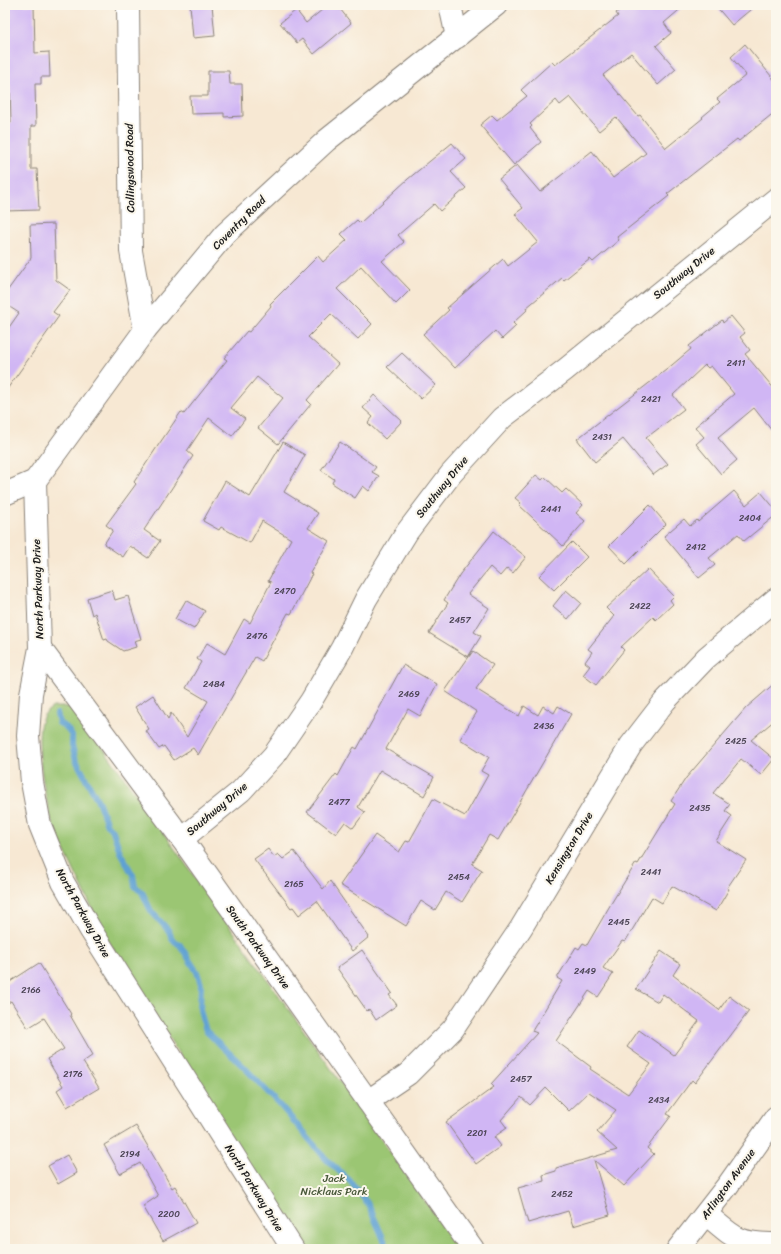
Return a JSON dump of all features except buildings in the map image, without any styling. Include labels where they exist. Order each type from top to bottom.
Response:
[{"type":"street","name":"Collingswood Road","points":[[128,5],[131,251],[145,330]]},
{"type":"street","points":[[450,5],[457,37]]},
{"type":"street","name":"Coventry Road","points":[[35,481],[145,330],[225,234],[327,140],[496,5]]},
{"type":"street","name":"Southway Drive","points":[[182,839],[241,792],[274,755],[311,701],[342,648],[366,599],[407,532],[451,474],[502,418],[565,370],[776,199]]},
{"type":"street","points":[[5,494],[35,481]]},
{"type":"street","name":"North Parkway Drive","points":[[35,481],[40,648],[31,694],[28,736],[32,782],[40,825],[63,882],[90,929],[293,1249]]},
{"type":"street","name":"Kensington Drive","points":[[368,1101],[408,1074],[453,1029],[521,928],[631,746],[665,701],[706,658],[776,599]]},
{"type":"street","name":"South Parkway Drive","points":[[40,648],[182,839],[473,1249]]},
{"type":"street","name":"Arlington Avenue","points":[[678,1249],[706,1214],[776,1117]]},
{"type":"street","points":[[706,1214],[733,1237],[744,1242],[776,1244]]},
{"type":"street","points":[[764,1249],[776,1244]]},
{"type":"green space","name":"Jack Nicklaus Park","points":[[53,707],[68,707],[79,714],[459,1249],[300,1249],[105,935],[55,831],[45,790],[39,738],[40,725],[44,715]]},
{"type":"waterway","points":[[57,714],[59,723],[66,727],[72,736],[72,746],[76,760],[99,803],[107,825],[113,831],[120,852],[133,875],[135,886],[142,892],[151,911],[169,931],[172,939],[180,945],[197,972],[201,984],[200,1010],[206,1031],[245,1068],[281,1106],[326,1159],[350,1181],[368,1204],[388,1249]]}]
